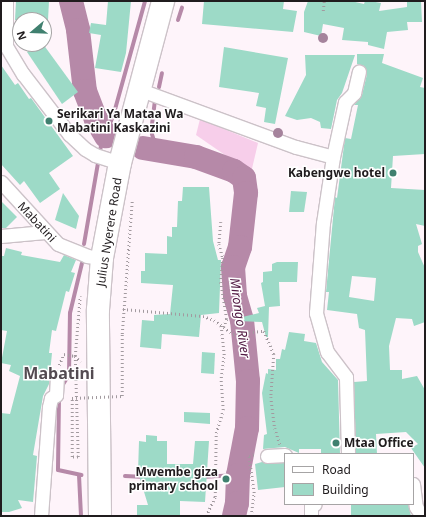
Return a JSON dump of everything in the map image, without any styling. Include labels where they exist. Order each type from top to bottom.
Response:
[{"type":"highway","name":"Julius Nyerere Road","points":[[100,516],[98,310],[102,258],[106,159],[138,89],[163,1]]},
{"type":"street","points":[[6,1],[6,46],[14,60],[70,134],[106,159]]},
{"type":"street","points":[[348,453],[346,378],[327,352],[316,313],[323,222],[333,157],[345,102],[354,93],[359,72]]},
{"type":"street","points":[[138,89],[296,147],[333,157]]},
{"type":"street","name":"Mabatini","points":[[1,182],[45,232],[64,248],[102,258]]},
{"type":"street","points":[[1,236],[45,232]]},
{"type":"street","points":[[41,516],[49,407],[51,398],[56,395],[57,377]]},
{"type":"street","points":[[267,456],[284,455]]},
{"type":"street","points":[[418,487],[416,507],[422,516]]},
{"type":"path","points":[[323,11],[324,1]]},
{"type":"path","points":[[81,292],[75,356],[78,457],[72,457],[72,398],[122,396],[122,309],[132,194]]},
{"type":"path","points":[[221,222],[220,244],[223,258],[222,282],[225,289],[227,319],[224,327]]},
{"type":"path","points":[[122,309],[203,316],[221,325],[233,334],[264,331],[274,354],[271,397],[275,428],[284,455]]},
{"type":"path","points":[[206,516],[215,497],[216,433],[223,410],[220,378],[224,355],[221,325]]},
{"type":"path","points":[[66,355],[75,356]]},
{"type":"path","points":[[251,516],[254,493],[249,456],[257,453],[267,456]]},
{"type":"shaded area","points":[[200,119],[258,143],[251,173],[196,135]]},
{"type":"building","points":[[16,1],[49,1],[48,12],[15,12]]},
{"type":"building","points":[[108,1],[131,1],[126,53],[121,72],[95,68],[101,35],[89,33],[91,23],[106,25]]},
{"type":"building","points":[[204,1],[284,1],[283,9],[297,11],[293,32],[202,24]]},
{"type":"building","points":[[308,1],[351,1],[364,4],[365,1],[370,1],[381,3],[379,11],[407,7],[407,1],[421,1],[422,22],[407,22],[408,30],[387,32],[384,49],[368,45],[368,42],[342,40],[344,28],[323,24],[321,36],[304,32],[304,12]]},
{"type":"building","points":[[224,47],[288,58],[275,124],[264,122],[266,108],[256,106],[259,93],[219,87]]},
{"type":"building","points":[[27,52],[49,52],[78,92],[62,104]]},
{"type":"building","points":[[357,54],[384,54],[382,63],[423,78],[420,87],[425,88],[425,154],[393,156],[391,188],[425,190],[425,226],[416,224],[422,244],[418,246],[418,252],[425,268],[425,322],[414,326],[412,319],[396,318],[389,346],[390,370],[402,370],[402,379],[417,376],[425,390],[425,468],[411,448],[418,444],[406,432],[376,434],[377,453],[356,453],[354,382],[367,381],[365,330],[359,328],[357,314],[327,310],[329,292],[326,292],[335,197],[337,198],[345,138],[351,139],[358,105],[354,105],[362,95],[367,74],[364,66],[357,64]],"holes":[[[352,276],[376,278],[374,301],[349,297]]]},
{"type":"building","points":[[305,55],[355,55],[342,93],[337,100],[331,129],[321,128],[320,122],[311,118],[297,120],[285,116],[306,75]]},
{"type":"building","points":[[1,65],[15,85],[18,83],[29,99],[31,98],[73,156],[49,173],[60,189],[40,203],[24,181],[20,185],[1,164]]},
{"type":"building","points":[[183,187],[209,187],[213,241],[218,260],[221,260],[219,313],[201,315],[199,337],[162,334],[161,349],[140,347],[142,320],[154,321],[154,315],[170,314],[173,285],[141,283],[141,271],[145,271],[145,253],[167,254],[167,236],[172,237],[172,227],[177,227],[178,201],[182,201]]},
{"type":"building","points":[[291,191],[307,192],[304,212],[289,212]]},
{"type":"building","points":[[63,193],[79,216],[76,229],[55,220]]},
{"type":"building","points":[[1,201],[17,217],[6,228],[1,228]]},
{"type":"building","points":[[6,248],[22,252],[21,255],[60,262],[64,255],[76,260],[71,272],[75,273],[69,292],[66,291],[56,331],[52,330],[49,353],[52,353],[49,384],[43,396],[33,455],[37,456],[33,502],[18,500],[22,508],[9,512],[1,512],[1,413],[10,414],[20,376],[9,371],[11,365],[1,363],[7,331],[1,330],[1,256],[4,256]]},
{"type":"building","points":[[277,262],[298,262],[297,282],[279,282],[280,306],[269,307],[268,337],[266,337],[262,322],[238,321],[238,318],[259,313],[257,308],[265,306],[261,283],[263,282],[263,272],[272,271],[272,264]]},
{"type":"building","points":[[289,332],[305,334],[304,341],[316,343],[322,362],[338,380],[340,453],[321,453],[321,449],[299,449],[299,453],[285,447],[263,449],[264,435],[267,434],[262,393],[266,373],[268,374],[268,369],[276,370],[276,359],[280,359],[282,349],[285,350]]},
{"type":"building","points":[[202,352],[215,353],[214,374],[201,373]]},
{"type":"building","points":[[184,412],[210,413],[210,424],[184,422]]},
{"type":"building","points":[[146,435],[157,436],[157,441],[167,441],[167,464],[193,464],[195,441],[209,441],[205,502],[180,501],[180,516],[137,516],[137,505],[148,505],[138,472],[139,441],[146,442]]},
{"type":"building","points":[[262,462],[284,463],[284,487],[258,490],[255,464]]},
{"type":"building","points":[[351,505],[408,505],[411,516],[351,516]]},
{"type":"waterway","name":"Mirongo River","points":[[71,1],[78,30],[85,91],[96,119],[106,136]]},
{"type":"waterway","points":[[101,128],[111,121],[114,113],[145,1]]},
{"type":"waterway","points":[[178,20],[182,8]]},
{"type":"waterway","points":[[159,87],[162,73]]},
{"type":"waterway","points":[[155,100],[151,131],[157,151]]},
{"type":"waterway","points":[[84,244],[103,134]]},
{"type":"waterway","name":"Mirongo River","points":[[143,148],[196,157],[234,171],[244,178],[246,193],[240,247],[233,267],[235,296],[242,320],[248,381],[247,428],[238,475],[237,503],[234,516]]},
{"type":"waterway","points":[[62,386],[69,375],[70,313],[82,263]]},
{"type":"waterway","points":[[59,397],[58,470],[81,475]]},
{"type":"waterway","points":[[79,475],[81,516]]},
{"type":"waterway","points":[[201,477],[238,475]]},
{"type":"waterway","points":[[125,476],[145,477]]},
{"type":"place","name":"Serikari Ya Mataa Wa Mabatini Kaskazini","points":[[49,121]]},
{"type":"place","name":"Kabengwe hotel","points":[[393,173]]},
{"type":"place","name":"Mtaa Office","points":[[336,443]]},
{"type":"place","name":"Mwembe giza primary school","points":[[226,479]]},
{"type":"district","name":"Mabatini","points":[[59,373]]}]
